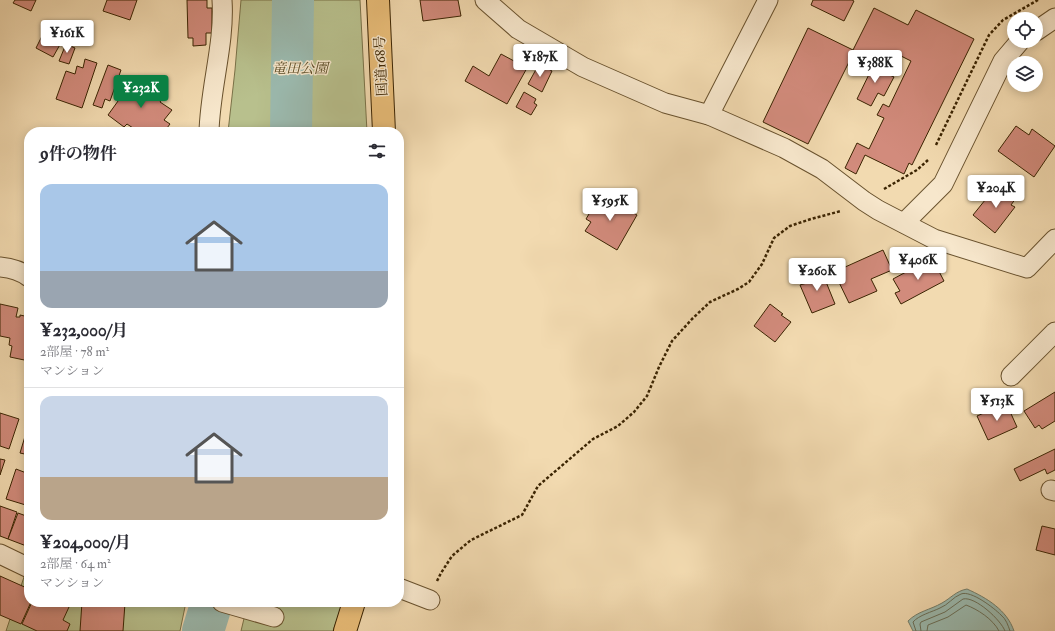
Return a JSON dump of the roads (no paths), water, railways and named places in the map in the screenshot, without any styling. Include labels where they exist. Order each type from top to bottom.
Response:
[{"type":"highway","name":"国道168号","points":[[378,0],[384,127]]},
{"type":"highway","points":[[345,631],[352,607]]},
{"type":"street","points":[[209,127],[209,111],[218,56],[222,0]]},
{"type":"street","points":[[485,0],[518,29],[582,67],[665,104],[709,115],[784,148],[822,169],[864,201],[934,239],[1027,268],[1055,239]]},
{"type":"street","points":[[709,115],[768,0]]},
{"type":"street","points":[[1043,26],[1055,18]]},
{"type":"street","points":[[904,223],[943,184],[1003,61],[1014,48]]},
{"type":"street","points":[[0,267],[24,273]]},
{"type":"street","points":[[1011,376],[1055,332]]},
{"type":"street","points":[[0,554],[24,566]]},
{"type":"street","points":[[404,590],[430,600]]},
{"type":"street","points":[[239,607],[274,617]]},
{"type":"water","points":[[967,589],[982,596],[1001,611],[1007,617],[1014,631],[913,631],[908,621],[920,613],[942,603],[960,591]]},
{"type":"waterway","points":[[291,127],[293,0]]},
{"type":"waterway","points":[[203,631],[210,607]]},
{"type":"park label","name":"竜田公園","points":[[300,68]]}]
